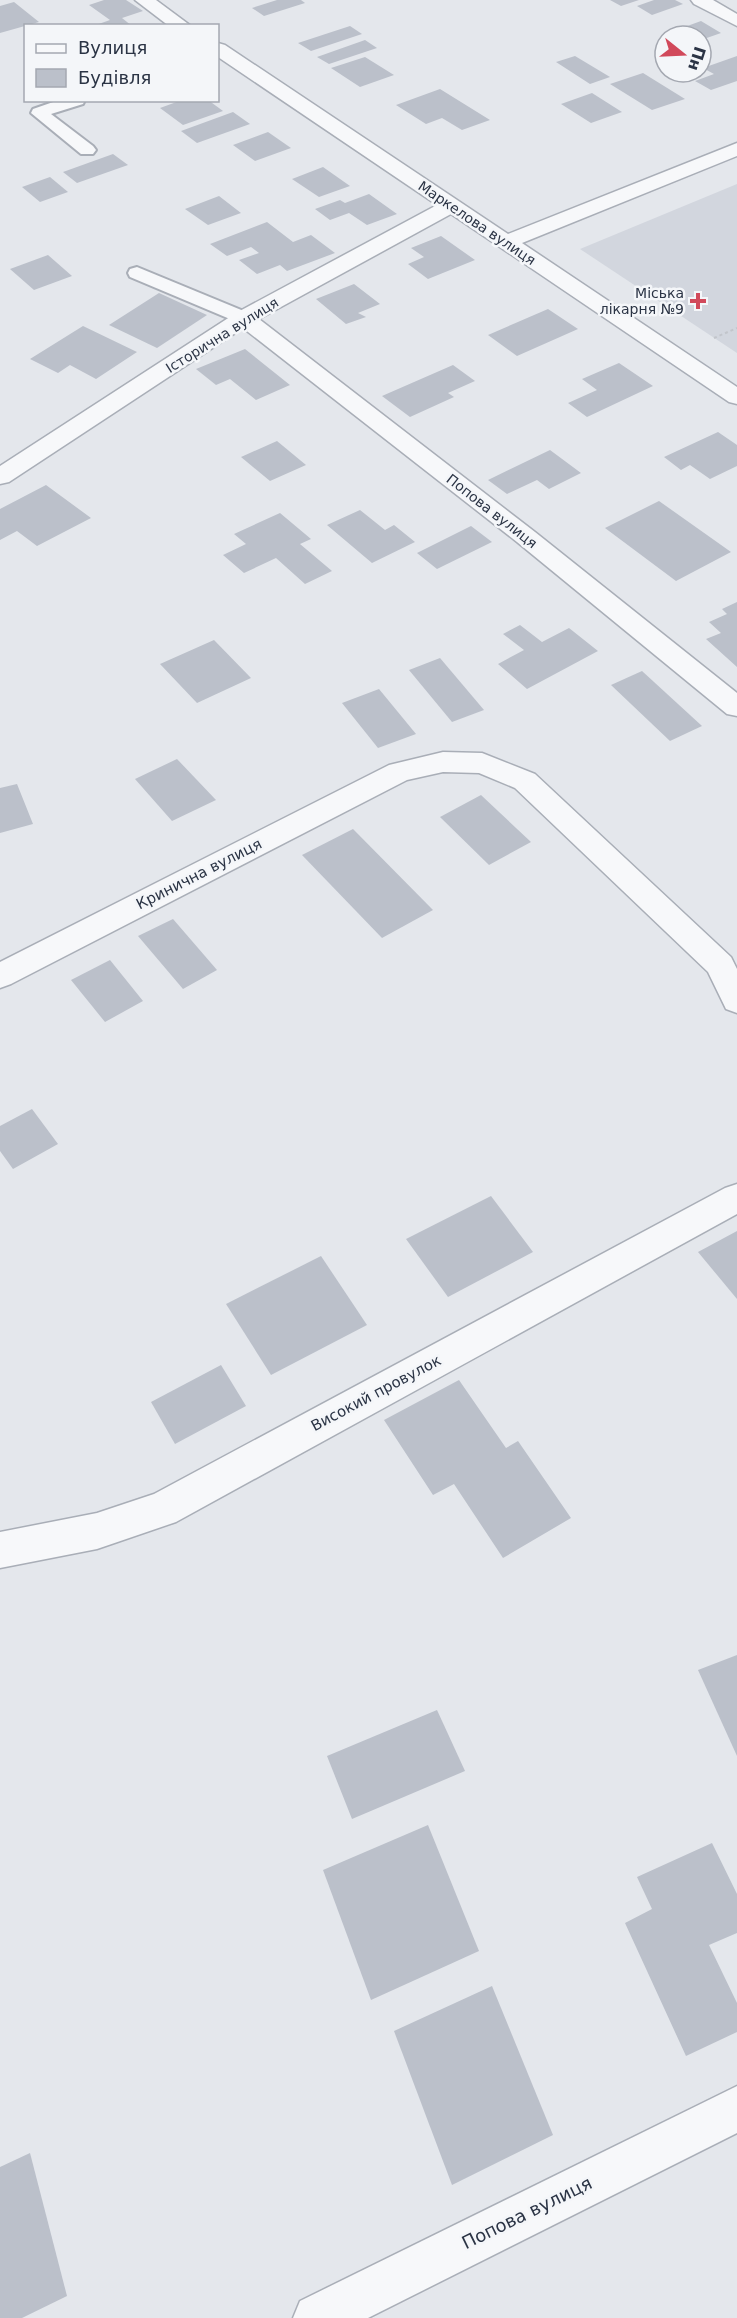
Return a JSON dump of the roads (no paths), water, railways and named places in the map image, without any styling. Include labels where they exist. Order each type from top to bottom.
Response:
[{"type":"street","points":[[144,0],[179,24]]},
{"type":"street","points":[[700,0],[737,21]]},
{"type":"street","name":"Маркелова вулиця","points":[[219,52],[737,397]]},
{"type":"street","points":[[506,242],[737,149]]},
{"type":"street","name":"Історична вулиця","points":[[0,477],[244,318],[451,206]]},
{"type":"street","name":"Попова вулиця","points":[[244,318],[526,537],[737,707]]},
{"type":"street","name":"Кринична вулиця","points":[[0,976],[399,772],[443,762],[482,763],[525,781],[720,965],[737,1001]]},
{"type":"street","name":"Високий провулок","points":[[0,1550],[97,1531],[163,1509],[737,1198]]},
{"type":"street","name":"Попова вулиця","points":[[317,2318],[737,2109]]},
{"type":"lane","points":[[71,102],[39,113],[87,150]]},
{"type":"lane","points":[[137,273],[244,318]]},
{"type":"place","name":"Міська лікарня №9","points":[[698,301]]}]
